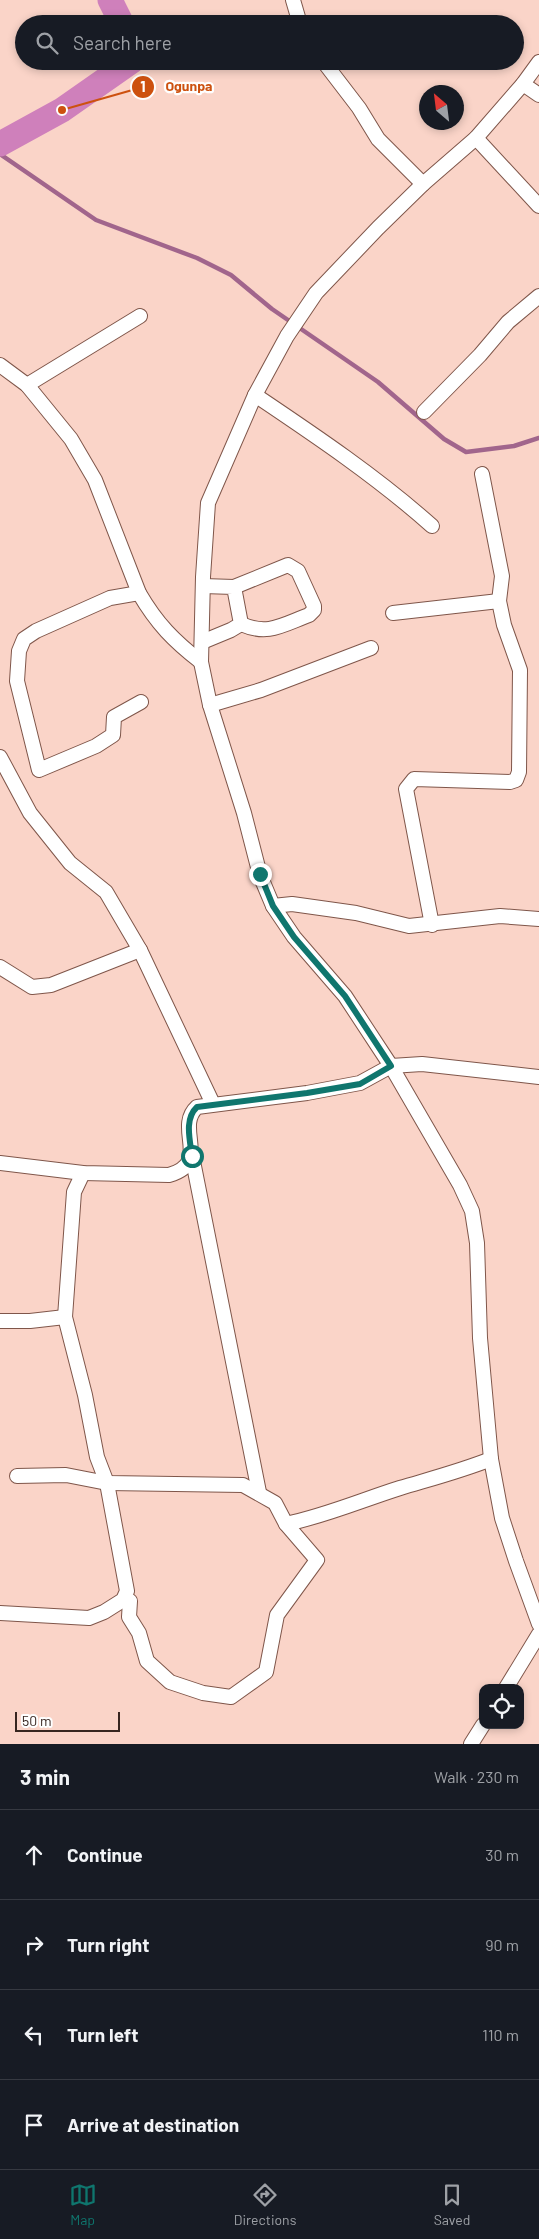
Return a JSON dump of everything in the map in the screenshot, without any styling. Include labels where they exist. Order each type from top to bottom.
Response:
[{"type":"street","points":[[294,0],[298,15]]},
{"type":"street","points":[[539,62],[523,84],[476,138],[378,228],[316,293],[286,336],[255,395],[208,503],[201,662],[210,705],[244,813],[260,874],[273,906],[294,937],[345,996],[391,1066],[460,1185],[472,1211],[477,1243],[480,1338],[491,1459],[502,1518],[539,1624]]},
{"type":"street","points":[[330,70],[359,108],[378,139],[424,184]]},
{"type":"street","points":[[523,84],[539,95]]},
{"type":"street","points":[[476,138],[539,206]]},
{"type":"street","points":[[424,412],[480,355],[508,322],[539,296]]},
{"type":"street","points":[[27,385],[140,316]]},
{"type":"street","points":[[0,365],[27,385],[71,439],[95,480],[139,593],[149,610],[172,639],[201,662]]},
{"type":"street","points":[[255,395],[396,495],[432,526]]},
{"type":"street","points":[[432,925],[406,789],[414,779],[510,782],[516,780],[519,772],[520,670],[504,626],[499,602],[502,576],[482,474]]},
{"type":"street","points":[[202,642],[241,624],[259,631],[270,629],[309,615],[314,610],[298,570],[288,564],[234,587],[203,586]]},
{"type":"street","points":[[234,587],[241,624]]},
{"type":"street","points":[[139,593],[110,598],[36,631],[24,639],[19,651],[18,681],[39,770],[96,746],[113,735],[114,716],[141,702]]},
{"type":"street","points":[[393,613],[499,602]]},
{"type":"street","points":[[210,705],[262,690],[371,648]]},
{"type":"street","points":[[0,757],[4,773],[30,813],[70,863],[106,892],[140,950],[213,1104]]},
{"type":"street","points":[[273,906],[292,904],[356,913],[409,926],[432,925],[500,916],[539,919]]},
{"type":"street","points":[[0,967],[32,987],[51,984],[140,950]]},
{"type":"street","points":[[259,1492],[192,1156],[190,1113],[197,1107],[213,1104],[307,1093],[360,1084],[391,1066],[422,1064],[539,1077]]},
{"type":"street","points":[[0,1163],[83,1173],[169,1175],[187,1166],[192,1156]]},
{"type":"street","points":[[0,1614],[89,1618],[104,1612],[123,1600],[127,1591],[107,1483],[97,1457],[85,1395],[65,1317],[74,1192],[83,1173]]},
{"type":"street","points":[[0,1321],[30,1321],[65,1317]]},
{"type":"street","points":[[286,1524],[352,1506],[398,1488],[455,1473],[491,1459]]},
{"type":"street","points":[[17,1476],[66,1475],[107,1483],[218,1483],[243,1485],[259,1492],[275,1503],[286,1524],[316,1560],[277,1615],[266,1672],[231,1697],[202,1693],[170,1682],[148,1661],[139,1633],[129,1617],[130,1601],[123,1600]]},
{"type":"street","points":[[508,1684],[539,1634]]},
{"type":"street","points":[[471,1744],[480,1729]]},
{"type":"waterway","points":[[110,0],[118,15]]},
{"type":"waterway","points":[[0,144],[62,110],[119,70]]},
{"type":"waterway","points":[[0,154],[96,220],[197,258],[231,275],[272,309],[378,382],[444,439],[466,452],[514,446],[539,438]]},
{"type":"place","name":"Ogunpa","points":[[62,110]]},
{"type":"route","points":[[192,1156],[189,1121],[190,1113],[197,1107],[307,1093],[360,1084],[391,1066],[345,996],[294,937],[273,906],[260,874]]}]
